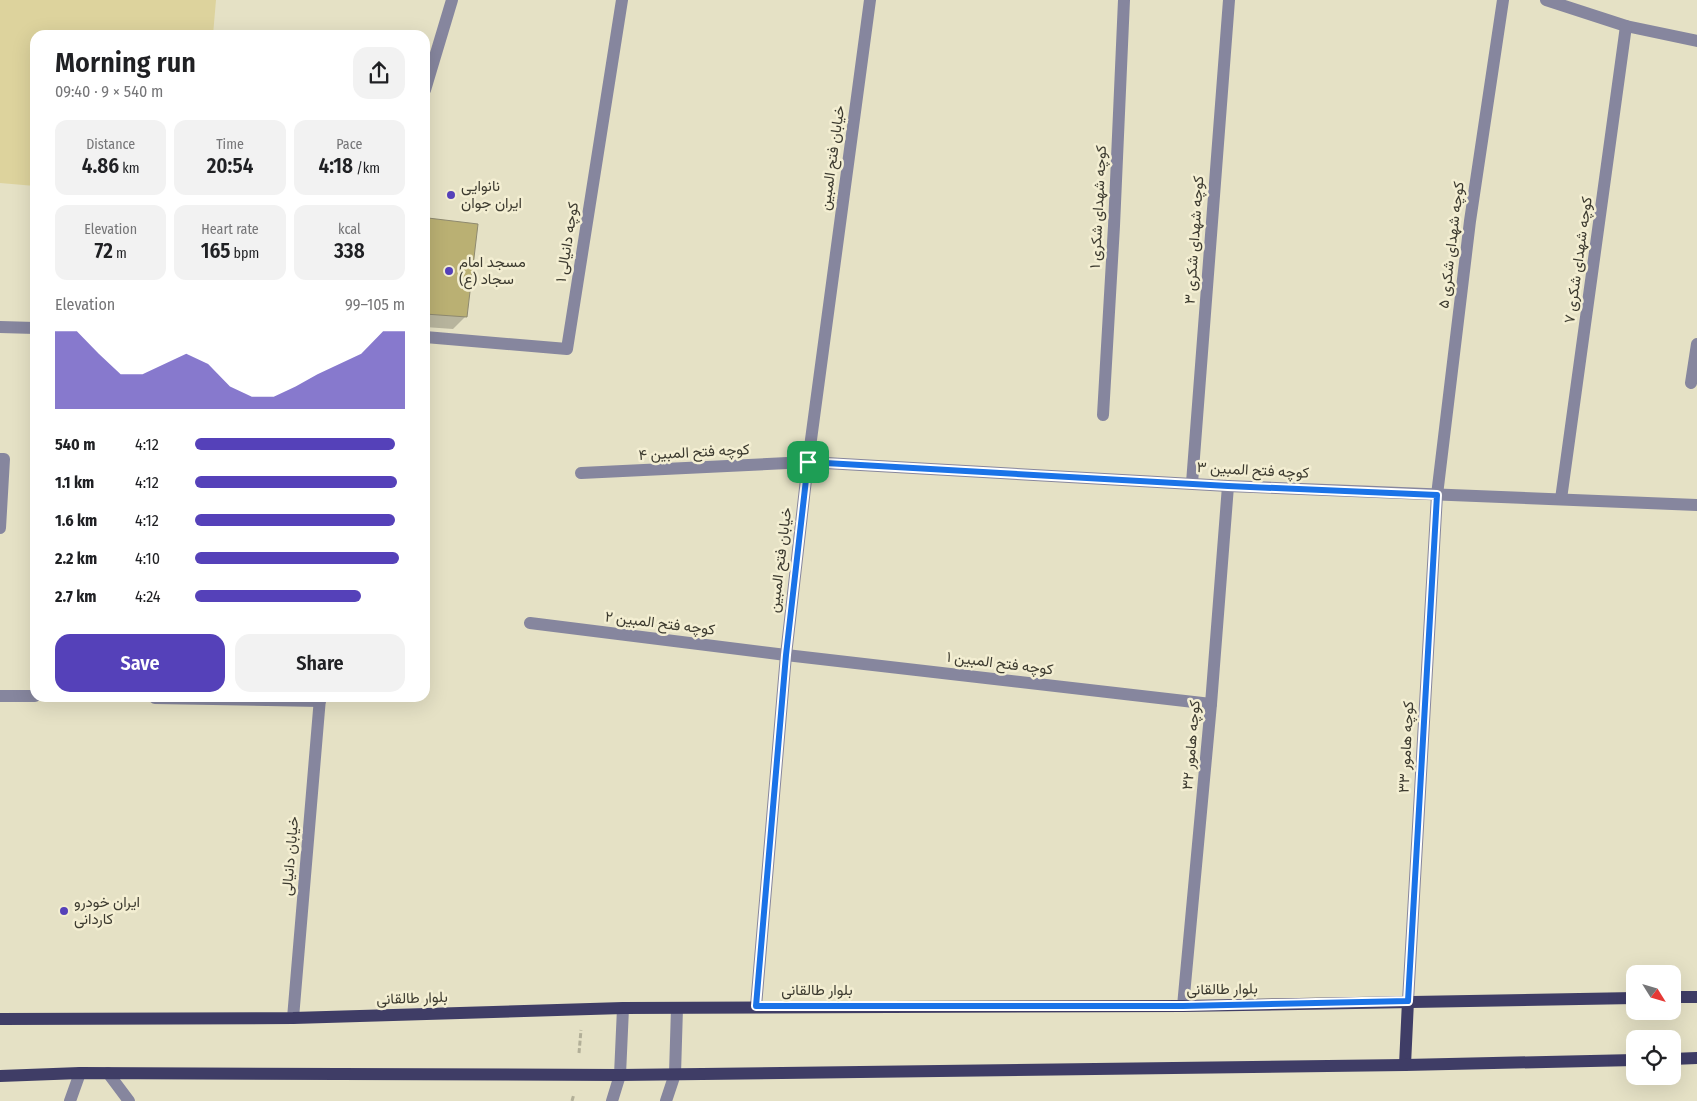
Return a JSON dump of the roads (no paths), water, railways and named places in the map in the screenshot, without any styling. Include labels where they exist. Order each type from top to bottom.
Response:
[{"type":"main road","points":[[1681,997],[1697,997]]},
{"type":"main road","name":"بلوار طالقانی","points":[[0,1019],[293,1018],[756,1006],[1183,1006],[1626,998]]},
{"type":"main road","points":[[1405,1065],[1408,1001]]},
{"type":"main road","points":[[1681,1059],[1697,1058]]},
{"type":"main road","points":[[0,1076],[80,1073],[620,1075],[1405,1065],[1626,1060]]},
{"type":"street","points":[[430,73],[452,0]]},
{"type":"street","name":"کوچه دانیالی ۱","points":[[430,337],[567,349],[622,0]]},
{"type":"street","name":"خیابان فتح المبین","points":[[756,1006],[786,655],[808,462],[870,0]]},
{"type":"street","name":"کوچه شهدای شکری ۱","points":[[1104,415],[1124,0]]},
{"type":"street","name":"کوچه شهدای شکری ۳","points":[[1192,483],[1229,0]]},
{"type":"street","name":"کوچه شهدای شکری ۵","points":[[1437,495],[1470,221],[1503,0]]},
{"type":"street","points":[[1546,0],[1626,26],[1697,41]]},
{"type":"street","name":"کوچه شهدای شکری ۷","points":[[1561,499],[1626,26]]},
{"type":"street","points":[[0,327],[30,328]]},
{"type":"street","points":[[1691,383],[1697,344]]},
{"type":"street","points":[[0,458],[4,459],[0,528]]},
{"type":"street","name":"کوچه فتح المبین ۴","points":[[581,473],[808,462]]},
{"type":"street","name":"کوچه فتح المبین ۳","points":[[808,462],[1228,486],[1697,505]]},
{"type":"street","name":"کوچه هامور ۳۲","points":[[1183,1006],[1211,704],[1228,486]]},
{"type":"street","name":"کوچه هامور ۳۳","points":[[1408,1001],[1437,495]]},
{"type":"street","name":"کوچه فتح المبین ۲","points":[[530,623],[786,655]]},
{"type":"street","name":"کوچه فتح المبین ۱","points":[[786,655],[1211,704]]},
{"type":"street","points":[[0,696],[30,696]]},
{"type":"street","name":"خیابان دانیالی","points":[[293,1018],[320,702]]},
{"type":"street","points":[[612,1101],[620,1075],[623,1008]]},
{"type":"street","points":[[666,1101],[675,1074],[677,1008]]},
{"type":"street","points":[[70,1101],[80,1073]]},
{"type":"street","points":[[108,1073],[129,1101]]},
{"type":"place","name":"نانوایی ایران جوان","points":[[451,195]]},
{"type":"place","name":"مسجد امام سجاد (ع)","points":[[449,271]]},
{"type":"place","name":"ایران خودرو کاردانی","points":[[64,911]]}]
